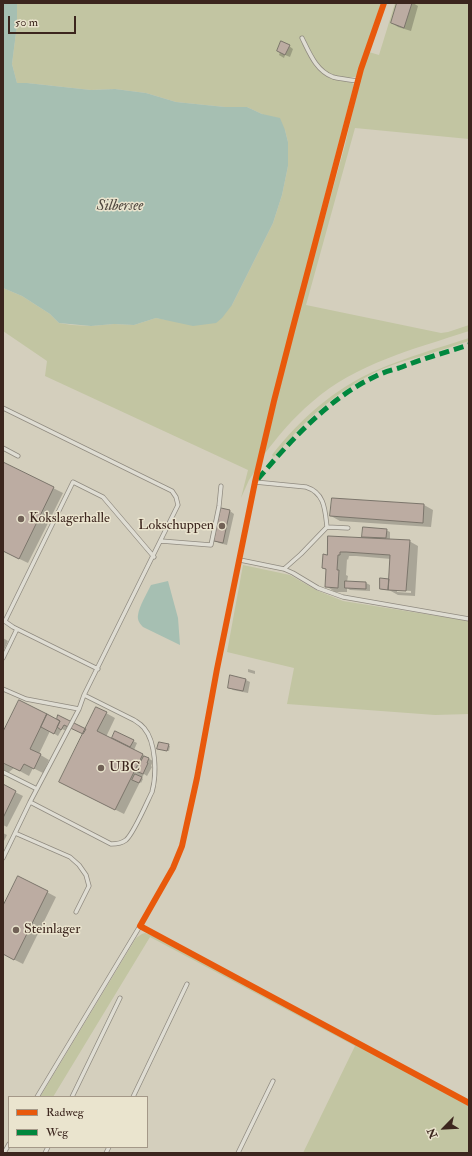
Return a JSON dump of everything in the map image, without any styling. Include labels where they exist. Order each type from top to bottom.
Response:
[{"type":"lane","points":[[302,38],[316,63],[325,73],[334,77],[358,81]]},
{"type":"lane","points":[[3,408],[172,491],[176,497],[178,505],[154,557],[84,695],[79,709],[30,802],[3,858]]},
{"type":"lane","points":[[3,448],[18,456]]},
{"type":"lane","points":[[98,669],[17,629],[4,620],[74,482],[103,497],[154,557]]},
{"type":"lane","points":[[255,482],[314,489],[320,497],[324,507],[327,527]]},
{"type":"lane","points":[[161,541],[211,545],[219,506],[220,486]]},
{"type":"lane","points":[[284,570],[327,527],[348,528]]},
{"type":"lane","points":[[240,560],[293,573],[318,588],[344,597],[469,619]]},
{"type":"lane","points":[[3,658],[17,629]]},
{"type":"lane","points":[[3,689],[26,699],[79,709]]},
{"type":"lane","points":[[30,802],[111,844],[126,840],[132,832],[152,792],[154,766],[153,751],[150,741],[146,731],[140,724],[84,695]]},
{"type":"lane","points":[[3,772],[37,789]]},
{"type":"lane","points":[[15,833],[70,857],[79,865],[86,875],[89,886],[76,912]]},
{"type":"lane","points":[[38,1096],[140,926]]},
{"type":"lane","points":[[133,1096],[187,984]]},
{"type":"lane","points":[[72,1096],[120,998]]},
{"type":"lane","points":[[238,1153],[273,1081]]},
{"type":"shaded area","points":[[17,3],[381,3],[356,77],[350,77],[349,82],[354,84],[279,372],[255,471],[241,498],[248,470],[45,376],[47,361],[3,331],[3,288],[22,296],[50,314],[59,323],[72,325],[134,325],[156,318],[168,320],[232,305],[273,223],[282,195],[288,166],[288,142],[285,130],[262,114],[247,107],[225,107],[176,102],[146,93],[115,89],[91,90],[17,83],[12,64],[17,25]]},
{"type":"shaded area","points":[[395,3],[469,3],[469,139],[355,128],[306,305],[441,333],[469,325],[469,331],[407,351],[367,367],[329,388],[298,414],[263,456],[301,303],[345,145],[360,80],[369,52],[379,55]]},
{"type":"shaded area","points":[[469,338],[469,341],[391,365],[365,378],[336,396],[310,418],[274,457],[272,455],[306,417],[333,395],[362,377],[388,365]]},
{"type":"shaded area","points":[[243,565],[290,575],[316,590],[343,601],[469,621],[469,714],[435,715],[287,704],[294,668],[227,652]]},
{"type":"shaded area","points":[[142,934],[149,934],[469,1104],[469,1153],[303,1153],[355,1046],[150,937],[54,1096],[41,1096],[136,938]]},
{"type":"water","name":"Silbersee","points":[[3,3],[17,3],[17,25],[12,64],[17,83],[91,90],[115,89],[146,93],[176,102],[225,107],[247,107],[262,114],[280,118],[288,142],[288,166],[282,195],[273,223],[232,305],[216,323],[193,326],[156,318],[134,325],[114,324],[91,326],[59,323],[50,314],[22,296],[3,288]]},
{"type":"water","points":[[168,581],[178,618],[180,645],[143,627],[138,619],[143,600],[151,585]]},
{"type":"building","points":[[397,3],[412,3],[404,28],[391,23]]},
{"type":"building","points":[[281,41],[290,45],[285,55],[277,51]]},
{"type":"building","name":"Kokslagerhalle","points":[[3,462],[54,487],[19,559],[3,551]]},
{"type":"building","points":[[332,498],[424,504],[423,523],[330,516]]},
{"type":"building","name":"Lokschuppen","points":[[221,508],[230,510],[223,543],[214,541]]},
{"type":"building","points":[[363,527],[387,529],[386,538],[362,537]]},
{"type":"building","points":[[328,536],[410,540],[406,591],[388,590],[390,555],[346,552],[340,552],[340,555],[338,555],[338,588],[325,587],[326,569],[322,568],[323,554],[327,555]]},
{"type":"building","points":[[380,578],[389,579],[388,590],[380,589]]},
{"type":"building","points":[[345,581],[366,582],[366,589],[345,588]]},
{"type":"building","points":[[230,675],[246,679],[243,691],[228,688]]},
{"type":"building","points":[[19,700],[47,714],[30,749],[41,754],[34,769],[24,764],[20,771],[3,763],[3,732]]},
{"type":"building","name":"UBC","points":[[96,707],[107,712],[97,731],[143,754],[115,810],[59,782]]},
{"type":"building","points":[[47,714],[60,721],[54,734],[41,727]]},
{"type":"building","points":[[58,715],[86,729],[83,734],[64,725],[61,730],[57,727],[60,721],[57,719]]},
{"type":"building","points":[[115,731],[134,740],[130,747],[112,738]]},
{"type":"building","points":[[159,742],[169,744],[167,751],[157,749]]},
{"type":"building","points":[[144,756],[149,758],[143,774],[136,771]]},
{"type":"building","points":[[135,774],[142,777],[139,783],[132,780]]},
{"type":"building","points":[[3,784],[16,791],[3,818]]},
{"type":"building","name":"Steinlager","points":[[18,876],[48,891],[14,960],[3,954],[3,906]]},
{"type":"marked path","points":[[258,479],[283,450],[312,421],[359,385],[385,372],[469,345]]},
{"type":"cycle path","points":[[384,3],[361,69],[274,401],[255,482],[217,669],[197,778],[182,846],[173,868],[140,926],[469,1103]]},
{"type":"place","name":"Kokslagerhalle","points":[[21,519]]},
{"type":"place","name":"Lokschuppen","points":[[222,526]]},
{"type":"place","name":"UBC","points":[[101,768]]},
{"type":"place","name":"Steinlager","points":[[16,930]]}]
